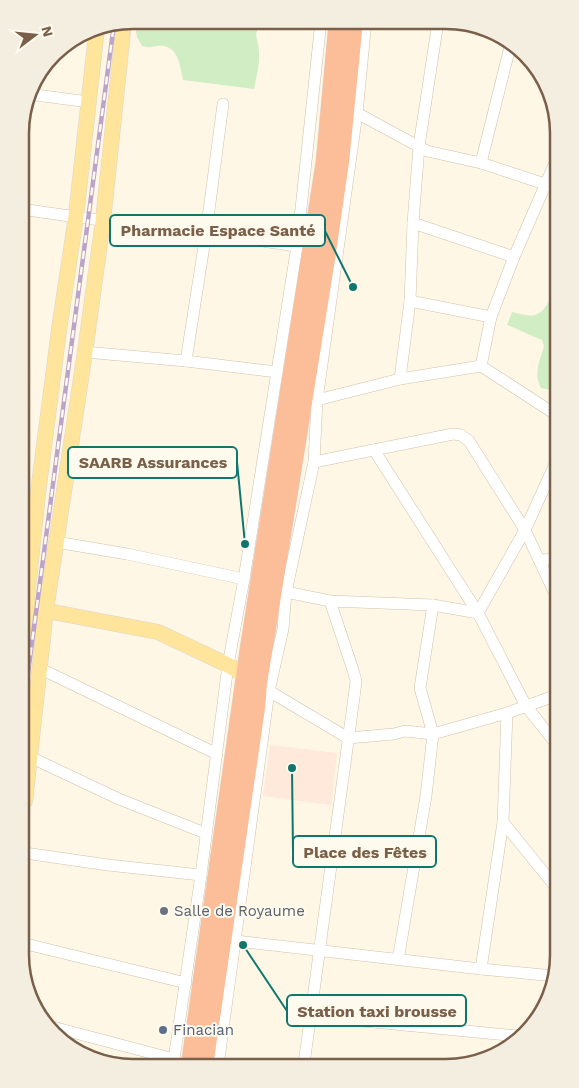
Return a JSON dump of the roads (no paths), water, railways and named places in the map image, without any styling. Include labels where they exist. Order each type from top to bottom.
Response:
[{"type":"highway","points":[[205,1059],[256,708],[325,162],[337,29]]},
{"type":"highway","points":[[180,1059],[258,683],[326,259],[340,162],[353,29]]},
{"type":"main road","points":[[29,766],[46,610],[103,221],[123,30]]},
{"type":"main road","points":[[29,573],[55,359],[76,216],[96,36]]},
{"type":"main road","points":[[29,608],[158,632],[228,665],[258,683]]},
{"type":"street","points":[[179,1059],[186,983],[228,665],[244,579],[297,246],[320,29]]},
{"type":"street","points":[[219,1059],[236,941],[258,683],[283,629],[286,592],[314,462],[317,400],[357,113],[365,29]]},
{"type":"street","points":[[400,379],[410,301],[413,223],[419,146],[437,29]]},
{"type":"street","points":[[481,163],[509,50]]},
{"type":"street","points":[[36,95],[89,102]]},
{"type":"street","points":[[186,361],[206,233],[223,104]]},
{"type":"street","points":[[357,113],[427,151],[481,163],[549,185],[514,257],[491,317],[482,366]]},
{"type":"street","points":[[29,210],[297,246]]},
{"type":"street","points":[[413,223],[514,257]]},
{"type":"street","points":[[410,301],[491,317]]},
{"type":"street","points":[[85,352],[186,361],[277,372]]},
{"type":"street","points":[[317,400],[400,379],[482,366],[550,411]]},
{"type":"street","points":[[314,462],[453,434],[461,435],[469,441],[526,530],[550,583]]},
{"type":"street","points":[[374,450],[478,613],[526,706],[550,736]]},
{"type":"street","points":[[478,613],[526,530],[550,477]]},
{"type":"street","points":[[56,542],[126,554],[244,579]]},
{"type":"street","points":[[539,560],[550,559]]},
{"type":"street","points":[[286,592],[330,601],[433,605],[478,613]]},
{"type":"street","points":[[305,1059],[356,681],[330,601]]},
{"type":"street","points":[[398,960],[426,796],[433,734],[420,688],[433,605]]},
{"type":"street","points":[[39,668],[217,754]]},
{"type":"street","points":[[258,683],[348,738],[394,734],[406,731],[433,734],[507,713],[550,697]]},
{"type":"street","points":[[480,970],[504,822],[507,713]]},
{"type":"street","points":[[30,757],[119,799],[205,833]]},
{"type":"street","points":[[504,822],[550,880]]},
{"type":"street","points":[[29,854],[108,865],[201,875]]},
{"type":"street","points":[[236,941],[480,970],[548,976]]},
{"type":"street","points":[[29,945],[186,983]]},
{"type":"street","points":[[310,1016],[512,1035]]},
{"type":"street","points":[[60,1029],[162,1059]]},
{"type":"railway","points":[[29,665],[113,31]]},
{"type":"place","name":"Pharmacie Espace Santé","points":[[353,287]]},
{"type":"place","name":"SAARB Assurances","points":[[245,544]]},
{"type":"place","name":"Place des Fêtes","points":[[292,768]]},
{"type":"place","name":"Salle de Royaume","points":[[164,911]]},
{"type":"place","name":"Station taxi brousse","points":[[243,945]]},
{"type":"place","name":"Finacian","points":[[163,1030]]}]
